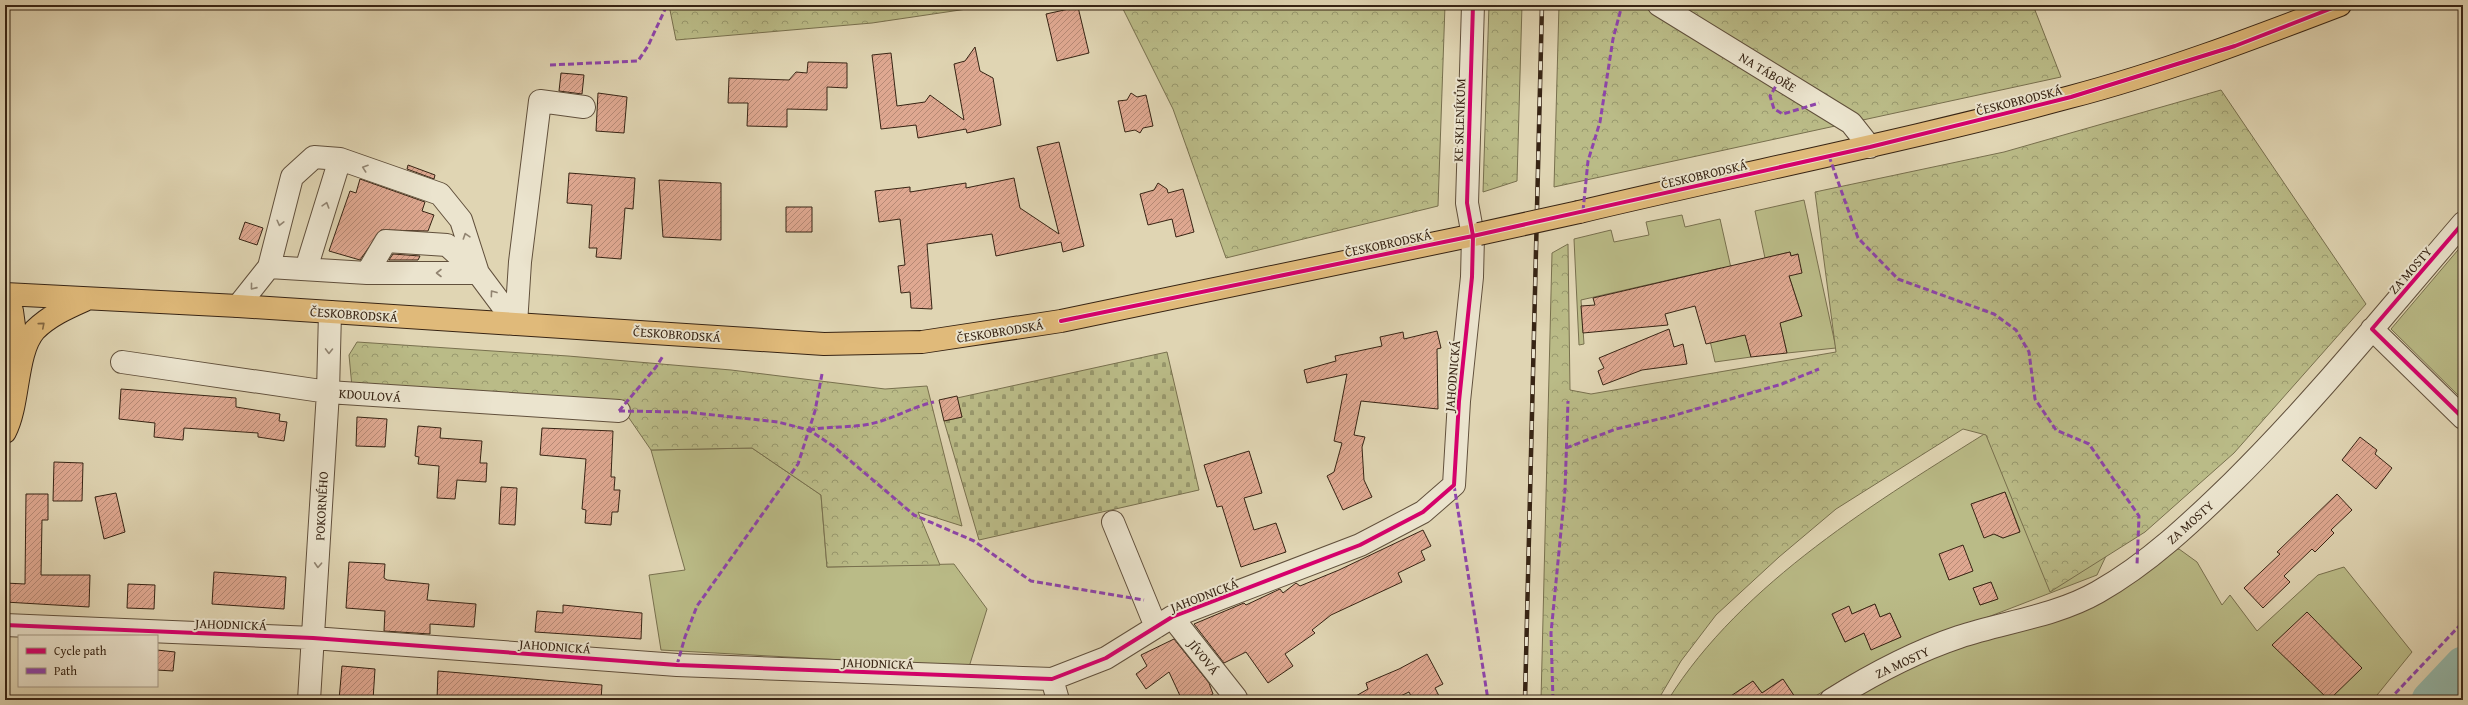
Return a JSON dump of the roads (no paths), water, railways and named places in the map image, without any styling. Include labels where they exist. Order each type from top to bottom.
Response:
[{"type":"main road","name":"ČESKOBRODSKÁ","points":[[5,294],[238,306],[824,344],[900,344],[1061,321],[1476,235],[1870,147],[2071,97],[2235,46],[2340,5]]},
{"type":"main road","points":[[5,432],[16,399],[25,349],[34,331],[56,314],[88,298]]},
{"type":"main road","points":[[5,300],[13,318],[20,372]]},
{"type":"street","name":"KE SKLENÍKŮM","points":[[1473,5],[1467,203],[1476,235]]},
{"type":"street","name":"NA TÁBOŘE","points":[[1659,5],[1851,122],[1870,147]]},
{"type":"street","points":[[516,324],[520,262],[540,101],[584,107]]},
{"type":"street","points":[[238,306],[269,267],[292,177],[314,157],[340,159],[440,194],[461,220],[478,273]]},
{"type":"street","points":[[306,269],[340,159]]},
{"type":"street","name":"ZA MOSTY","points":[[1831,700],[1863,680],[1919,653],[1957,638],[2070,605],[2098,592],[2185,529],[2276,439],[2463,223]]},
{"type":"street","name":"JAHODNICKÁ","points":[[5,625],[313,638],[677,665],[1052,679],[1106,658],[1164,622],[1360,545],[1423,512],[1454,485],[1459,401],[1476,235]]},
{"type":"street","points":[[367,274],[386,241],[448,245],[478,273],[516,324]]},
{"type":"street","points":[[269,267],[367,274],[478,273]]},
{"type":"street","name":"POKORNÉHO","points":[[309,700],[328,392],[330,312]]},
{"type":"street","points":[[2372,329],[2463,418]]},
{"type":"street","name":"KDOULOVÁ","points":[[122,362],[328,392],[619,411]]},
{"type":"street","name":"JÍVOVÁ","points":[[1113,522],[1164,622],[1236,698]]},
{"type":"street","points":[[1052,679],[1058,700]]},
{"type":"waterway","points":[[2430,700],[2463,665]]},
{"type":"railway","points":[[1525,700],[1542,5]]}]
